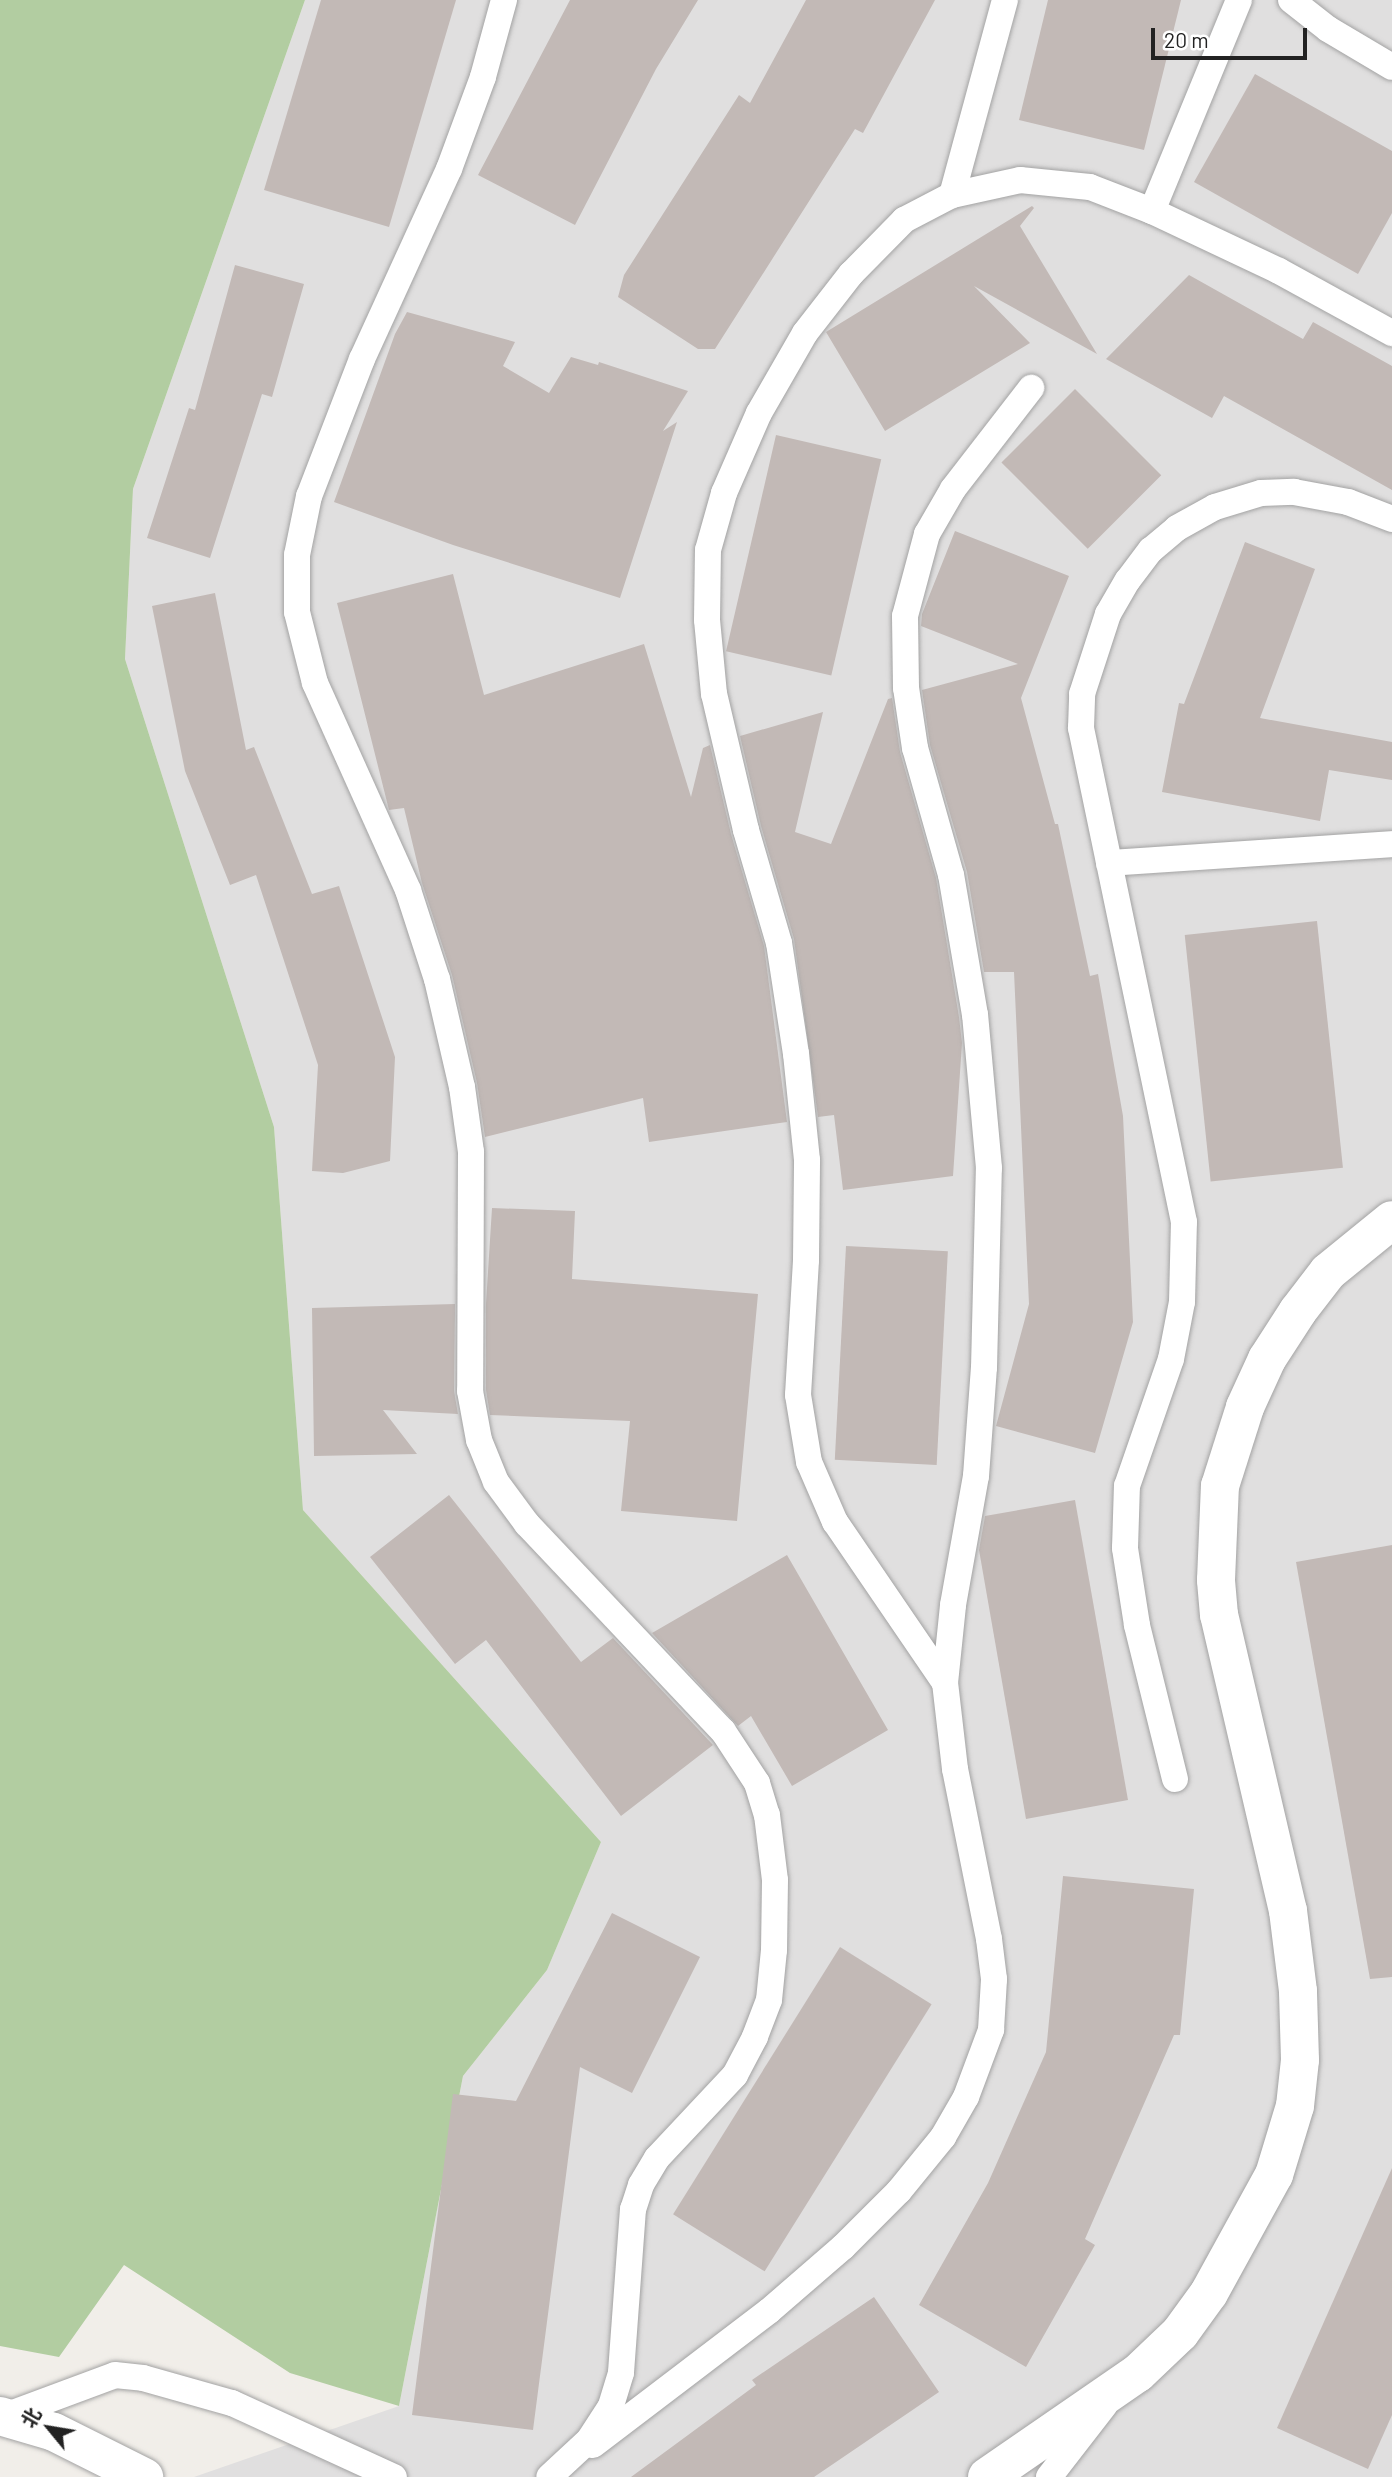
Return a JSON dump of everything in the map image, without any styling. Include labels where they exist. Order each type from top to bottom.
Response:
[{"type":"street","points":[[987,2477],[1119,2386],[1180,2333],[1209,2293],[1275,2175],[1295,2106],[1300,2060],[1298,1991],[1288,1911],[1219,1615],[1216,1580],[1220,1486],[1245,1407],[1267,1359],[1285,1330],[1328,1272],[1392,1220]]},
{"type":"street","points":[[3,2416],[54,2432],[144,2477]]},
{"type":"lane","points":[[504,0],[483,76],[449,169],[362,359],[309,496],[297,555],[297,612],[315,683],[408,890],[437,979],[462,1087],[471,1152],[470,1391],[479,1440],[496,1482],[527,1524],[723,1731],[757,1783],[767,1815],[775,1880],[774,1950],[769,2000],[755,2037],[735,2075],[657,2158],[642,2185],[633,2209],[621,2373],[611,2406],[589,2440],[554,2474]]},
{"type":"lane","points":[[953,195],[1005,0]]},
{"type":"lane","points":[[1152,211],[1239,0]]},
{"type":"lane","points":[[1291,0],[1328,29],[1392,67]]},
{"type":"lane","points":[[945,1683],[835,1522],[809,1462],[798,1395],[806,1260],[807,1160],[796,1054],[779,943],[746,830],[714,694],[707,620],[708,550],[724,493],[765,401],[805,333],[851,274],[904,220],[953,195],[1020,180],[1090,187],[1152,211],[1279,271],[1392,332]]},
{"type":"lane","points":[[554,2474],[769,2311],[843,2247],[898,2191],[936,2146],[966,2097],[991,2030],[994,1979],[955,1769],[945,1683],[953,1605],[976,1476],[984,1368],[989,1168],[975,1015],[951,875],[915,748],[906,688],[905,616],[927,534],[953,489],[1031,388]]},
{"type":"lane","points":[[1175,1779],[1137,1625],[1125,1548],[1127,1486],[1171,1359],[1182,1302],[1184,1222],[1081,728],[1082,694],[1108,614],[1128,580],[1151,550],[1177,528],[1215,507],[1261,493],[1294,492],[1348,502],[1392,519]]},
{"type":"lane","points":[[1109,863],[1392,844]]},
{"type":"lane","points":[[3,2416],[115,2375],[143,2378],[232,2403],[394,2477]]},
{"type":"lane","points":[[1049,2477],[1119,2386]]},
{"type":"shaded area","points":[[305,0],[1392,0],[1392,2477],[194,2477],[399,2406],[463,2076],[547,1970],[601,1842],[303,1510],[274,1127],[125,659],[133,489]]},
{"type":"green space","points":[[0,0],[305,0],[133,489],[125,659],[274,1127],[303,1510],[601,1842],[547,1970],[463,2076],[399,2406],[290,2373],[124,2265],[59,2357],[0,2346]]},
{"type":"building","points":[[321,0],[456,0],[389,227],[264,190]]},
{"type":"building","points":[[570,0],[698,0],[656,69],[575,225],[478,175]]},
{"type":"building","points":[[806,0],[935,0],[863,133],[855,129],[715,349],[698,349],[618,297],[624,275],[739,95],[750,103]]},
{"type":"building","points":[[1048,0],[1181,0],[1144,150],[1019,120]]},
{"type":"building","points":[[1255,74],[1392,151],[1392,213],[1358,274],[1194,182]]},
{"type":"building","points":[[1032,206],[1034,208],[1020,226],[1097,354],[974,286],[1030,343],[885,431],[826,332]]},
{"type":"building","points":[[235,265],[304,284],[272,397],[262,394],[210,558],[147,538],[189,408],[195,410]]},
{"type":"building","points":[[1189,275],[1303,339],[1313,322],[1392,366],[1392,490],[1224,396],[1212,418],[1106,359]]},
{"type":"building","points":[[407,312],[515,342],[503,366],[549,393],[571,357],[598,365],[599,362],[688,391],[663,431],[677,422],[620,598],[453,545],[334,502],[395,334]]},
{"type":"building","points":[[1075,389],[1161,475],[1088,549],[1001,463]]},
{"type":"building","points":[[776,435],[881,459],[831,676],[726,651]]},
{"type":"building","points":[[955,531],[1069,576],[1021,698],[1055,824],[1058,824],[1090,976],[1098,974],[1123,1116],[1133,1322],[1095,1453],[996,1426],[1029,1304],[1014,972],[984,972],[967,872],[930,745],[922,690],[1018,664],[921,626],[922,614]]},
{"type":"building","points":[[1245,542],[1315,569],[1260,718],[1392,742],[1392,780],[1329,770],[1320,821],[1162,792],[1179,703],[1184,704]]},
{"type":"building","points":[[453,574],[484,695],[644,644],[691,797],[703,748],[710,745],[731,834],[764,946],[787,1122],[649,1142],[643,1098],[485,1137],[477,1083],[452,975],[422,883],[404,808],[389,810],[337,603]]},
{"type":"building","points":[[215,593],[246,750],[254,747],[312,894],[339,886],[395,1057],[390,1161],[343,1173],[312,1171],[318,1065],[256,875],[230,885],[185,771],[152,606]]},
{"type":"building","points":[[892,698],[900,752],[936,878],[959,1017],[962,1043],[953,1176],[843,1190],[834,1115],[818,1117],[794,939],[761,826],[740,736],[823,712],[795,832],[831,844],[888,699]]},
{"type":"building","points":[[1317,921],[1343,1168],[1211,1182],[1185,935]]},
{"type":"building","points":[[492,1208],[575,1211],[572,1279],[758,1294],[737,1521],[621,1511],[630,1421],[490,1415],[486,1390],[486,1304]]},
{"type":"building","points":[[846,1246],[948,1251],[937,1465],[835,1460]]},
{"type":"building","points":[[455,1304],[454,1391],[458,1414],[383,1410],[417,1454],[314,1456],[312,1308]]},
{"type":"building","points":[[449,1495],[581,1662],[613,1638],[713,1745],[621,1816],[486,1640],[455,1664],[370,1557]]},
{"type":"building","points":[[1075,1500],[1128,1800],[1026,1819],[979,1550],[985,1516]]},
{"type":"building","points":[[1392,1545],[1392,1977],[1370,1979],[1296,1562]]},
{"type":"building","points":[[787,1555],[888,1730],[792,1786],[751,1716],[738,1726],[652,1633]]},
{"type":"building","points":[[1063,1876],[1194,1889],[1180,2035],[1174,2035],[1085,2239],[1095,2245],[1026,2367],[919,2305],[988,2183],[1046,2052]]},
{"type":"building","points":[[612,1913],[700,1957],[632,2093],[580,2067],[533,2430],[412,2415],[453,2094],[516,2101]]},
{"type":"building","points":[[840,1947],[932,2004],[765,2271],[673,2214]]},
{"type":"building","points":[[1392,2168],[1392,2415],[1368,2469],[1277,2428]]},
{"type":"building","points":[[874,2297],[939,2392],[814,2477],[631,2477],[756,2385],[752,2380]]}]
